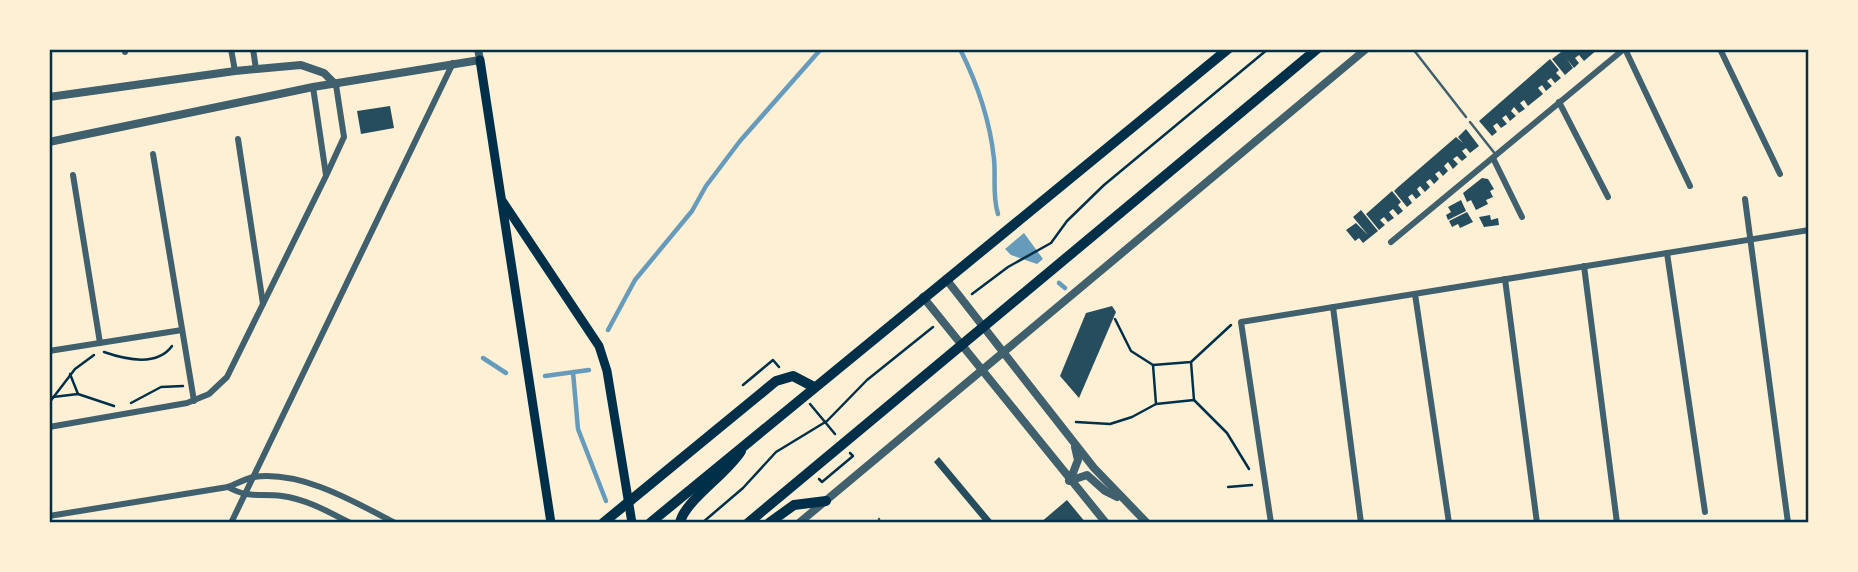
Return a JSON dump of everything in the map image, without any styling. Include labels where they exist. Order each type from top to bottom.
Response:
[{"type":"main road","points":[[650,523],[1228,49]]},
{"type":"main road","points":[[748,523],[1317,49]]},
{"type":"main road","points":[[480,60],[551,523]]},
{"type":"main road","points":[[502,201],[599,346],[607,371],[632,523]]},
{"type":"main road","points":[[603,523],[776,380],[793,376],[814,387]]},
{"type":"main road","points":[[680,523],[685,507],[725,472],[746,442]]},
{"type":"main road","points":[[769,523],[794,505],[826,500]]},
{"type":"street","points":[[231,49],[235,71]]},
{"type":"street","points":[[253,49],[256,69]]},
{"type":"street","points":[[49,142],[313,87],[480,60],[478,49]]},
{"type":"street","points":[[799,523],[1366,49]]},
{"type":"street","points":[[1391,242],[1624,49],[1690,186]]},
{"type":"street","points":[[1720,49],[1780,174]]},
{"type":"street","points":[[231,523],[453,64]]},
{"type":"street","points":[[49,97],[235,71],[301,65],[324,73],[336,85],[344,137],[227,377],[214,391],[194,401],[49,426]]},
{"type":"street","points":[[313,87],[326,176]]},
{"type":"street","points":[[1559,102],[1608,197]]},
{"type":"street","points":[[239,139],[263,306]]},
{"type":"street","points":[[153,154],[194,401]]},
{"type":"street","points":[[1495,156],[1522,217]]},
{"type":"street","points":[[73,174],[100,343]]},
{"type":"street","points":[[1745,200],[1788,523]]},
{"type":"street","points":[[1271,523],[1241,322],[1809,230]]},
{"type":"street","points":[[1667,253],[1705,512]]},
{"type":"street","points":[[1584,267],[1616,523]]},
{"type":"street","points":[[946,279],[1074,443],[1122,499],[1147,523]]},
{"type":"street","points":[[1505,279],[1537,523]]},
{"type":"street","points":[[1415,294],[1449,523]]},
{"type":"street","points":[[923,298],[1069,481],[1107,523]]},
{"type":"street","points":[[1333,307],[1361,523]]},
{"type":"street","points":[[49,351],[182,330]]},
{"type":"street","points":[[1069,481],[1078,460],[1074,443]]},
{"type":"street","points":[[1069,481],[1087,475],[1105,491],[1122,499]]},
{"type":"street","points":[[49,516],[228,487],[252,477],[294,479],[396,523]]},
{"type":"street","points":[[228,487],[244,496],[294,499],[350,523]]},
{"type":"lane","points":[[1413,49],[1466,117]]},
{"type":"lane","points":[[1470,122],[1495,156]]},
{"type":"path","points":[[969,296],[1020,260],[1044,248],[1104,185],[1268,49]]},
{"type":"path","points":[[1115,319],[1131,351],[1153,365],[1191,362],[1231,325]]},
{"type":"path","points":[[702,523],[743,488],[776,452],[827,421],[866,380],[933,327]]},
{"type":"path","points":[[49,403],[70,374],[90,356],[103,352],[130,360],[163,355],[172,346]]},
{"type":"path","points":[[743,385],[773,360],[782,370]]},
{"type":"path","points":[[1191,362],[1194,400],[1227,433],[1249,469]]},
{"type":"path","points":[[1153,365],[1156,404]]},
{"type":"path","points":[[70,374],[78,394]]},
{"type":"path","points":[[129,404],[161,387],[183,386]]},
{"type":"path","points":[[53,397],[78,394],[116,406]]},
{"type":"path","points":[[1076,422],[1117,423],[1156,404],[1194,400]]},
{"type":"path","points":[[808,402],[835,434]]},
{"type":"path","points":[[819,478],[822,482],[853,456],[844,445]]},
{"type":"path","points":[[1228,487],[1252,485]]},
{"type":"water","points":[[1024,233],[1043,259],[1037,264],[1011,255],[1005,249]]},
{"type":"building","points":[[1565,49],[1598,49],[1584,61],[1579,55],[1575,58],[1579,63],[1574,68],[1567,59],[1573,68],[1565,75],[1552,59]]},
{"type":"building","points":[[1550,59],[1559,70],[1556,73],[1561,78],[1555,83],[1551,78],[1547,81],[1552,86],[1546,91],[1542,85],[1538,88],[1543,94],[1528,106],[1524,100],[1520,103],[1525,109],[1519,113],[1514,107],[1511,111],[1516,116],[1510,121],[1506,115],[1502,118],[1507,124],[1501,128],[1497,123],[1493,126],[1497,132],[1492,136],[1479,121]]},
{"type":"building","points":[[390,106],[394,128],[361,134],[357,111]]},
{"type":"building","points":[[1466,129],[1479,146],[1470,153],[1466,148],[1462,151],[1467,157],[1462,161],[1457,156],[1453,159],[1458,164],[1453,169],[1448,162],[1444,166],[1448,171],[1443,176],[1439,171],[1435,174],[1439,179],[1434,184],[1430,179],[1426,182],[1430,187],[1425,192],[1420,186],[1417,189],[1421,195],[1416,199],[1412,194],[1408,197],[1412,203],[1407,207],[1394,191],[1456,137],[1463,143],[1458,137]]},
{"type":"building","points":[[1482,178],[1488,179],[1494,189],[1490,191],[1493,197],[1486,200],[1488,204],[1476,210],[1471,200],[1467,202],[1463,193]]},
{"type":"building","points":[[1392,191],[1401,202],[1398,205],[1403,211],[1398,215],[1393,209],[1389,212],[1394,218],[1388,222],[1384,217],[1380,220],[1385,225],[1379,230],[1366,214]]},
{"type":"building","points":[[1461,200],[1466,211],[1448,220],[1446,215],[1451,212],[1448,207]]},
{"type":"building","points":[[1361,210],[1378,231],[1363,243],[1359,238],[1355,241],[1346,230],[1356,223],[1368,235],[1353,217]]},
{"type":"building","points":[[1467,212],[1473,222],[1460,228],[1458,224],[1452,227],[1449,221]]},
{"type":"building","points":[[1490,215],[1491,220],[1498,218],[1499,225],[1484,227],[1479,217]]},
{"type":"building","points":[[1112,306],[1116,312],[1079,398],[1060,376],[1086,313]]},
{"type":"building","points":[[939,457],[994,523],[985,523],[934,462]]},
{"type":"building","points":[[1067,500],[1086,523],[1040,523]]},
{"type":"waterway","points":[[608,330],[635,280],[692,211],[706,186],[740,141],[821,49]]},
{"type":"waterway","points":[[960,49],[986,116],[994,159],[998,214]]},
{"type":"waterway","points":[[1059,283],[1065,288]]},
{"type":"waterway","points":[[483,358],[506,373]]},
{"type":"waterway","points":[[545,376],[589,370]]},
{"type":"waterway","points":[[573,372],[578,429],[606,501]]}]
